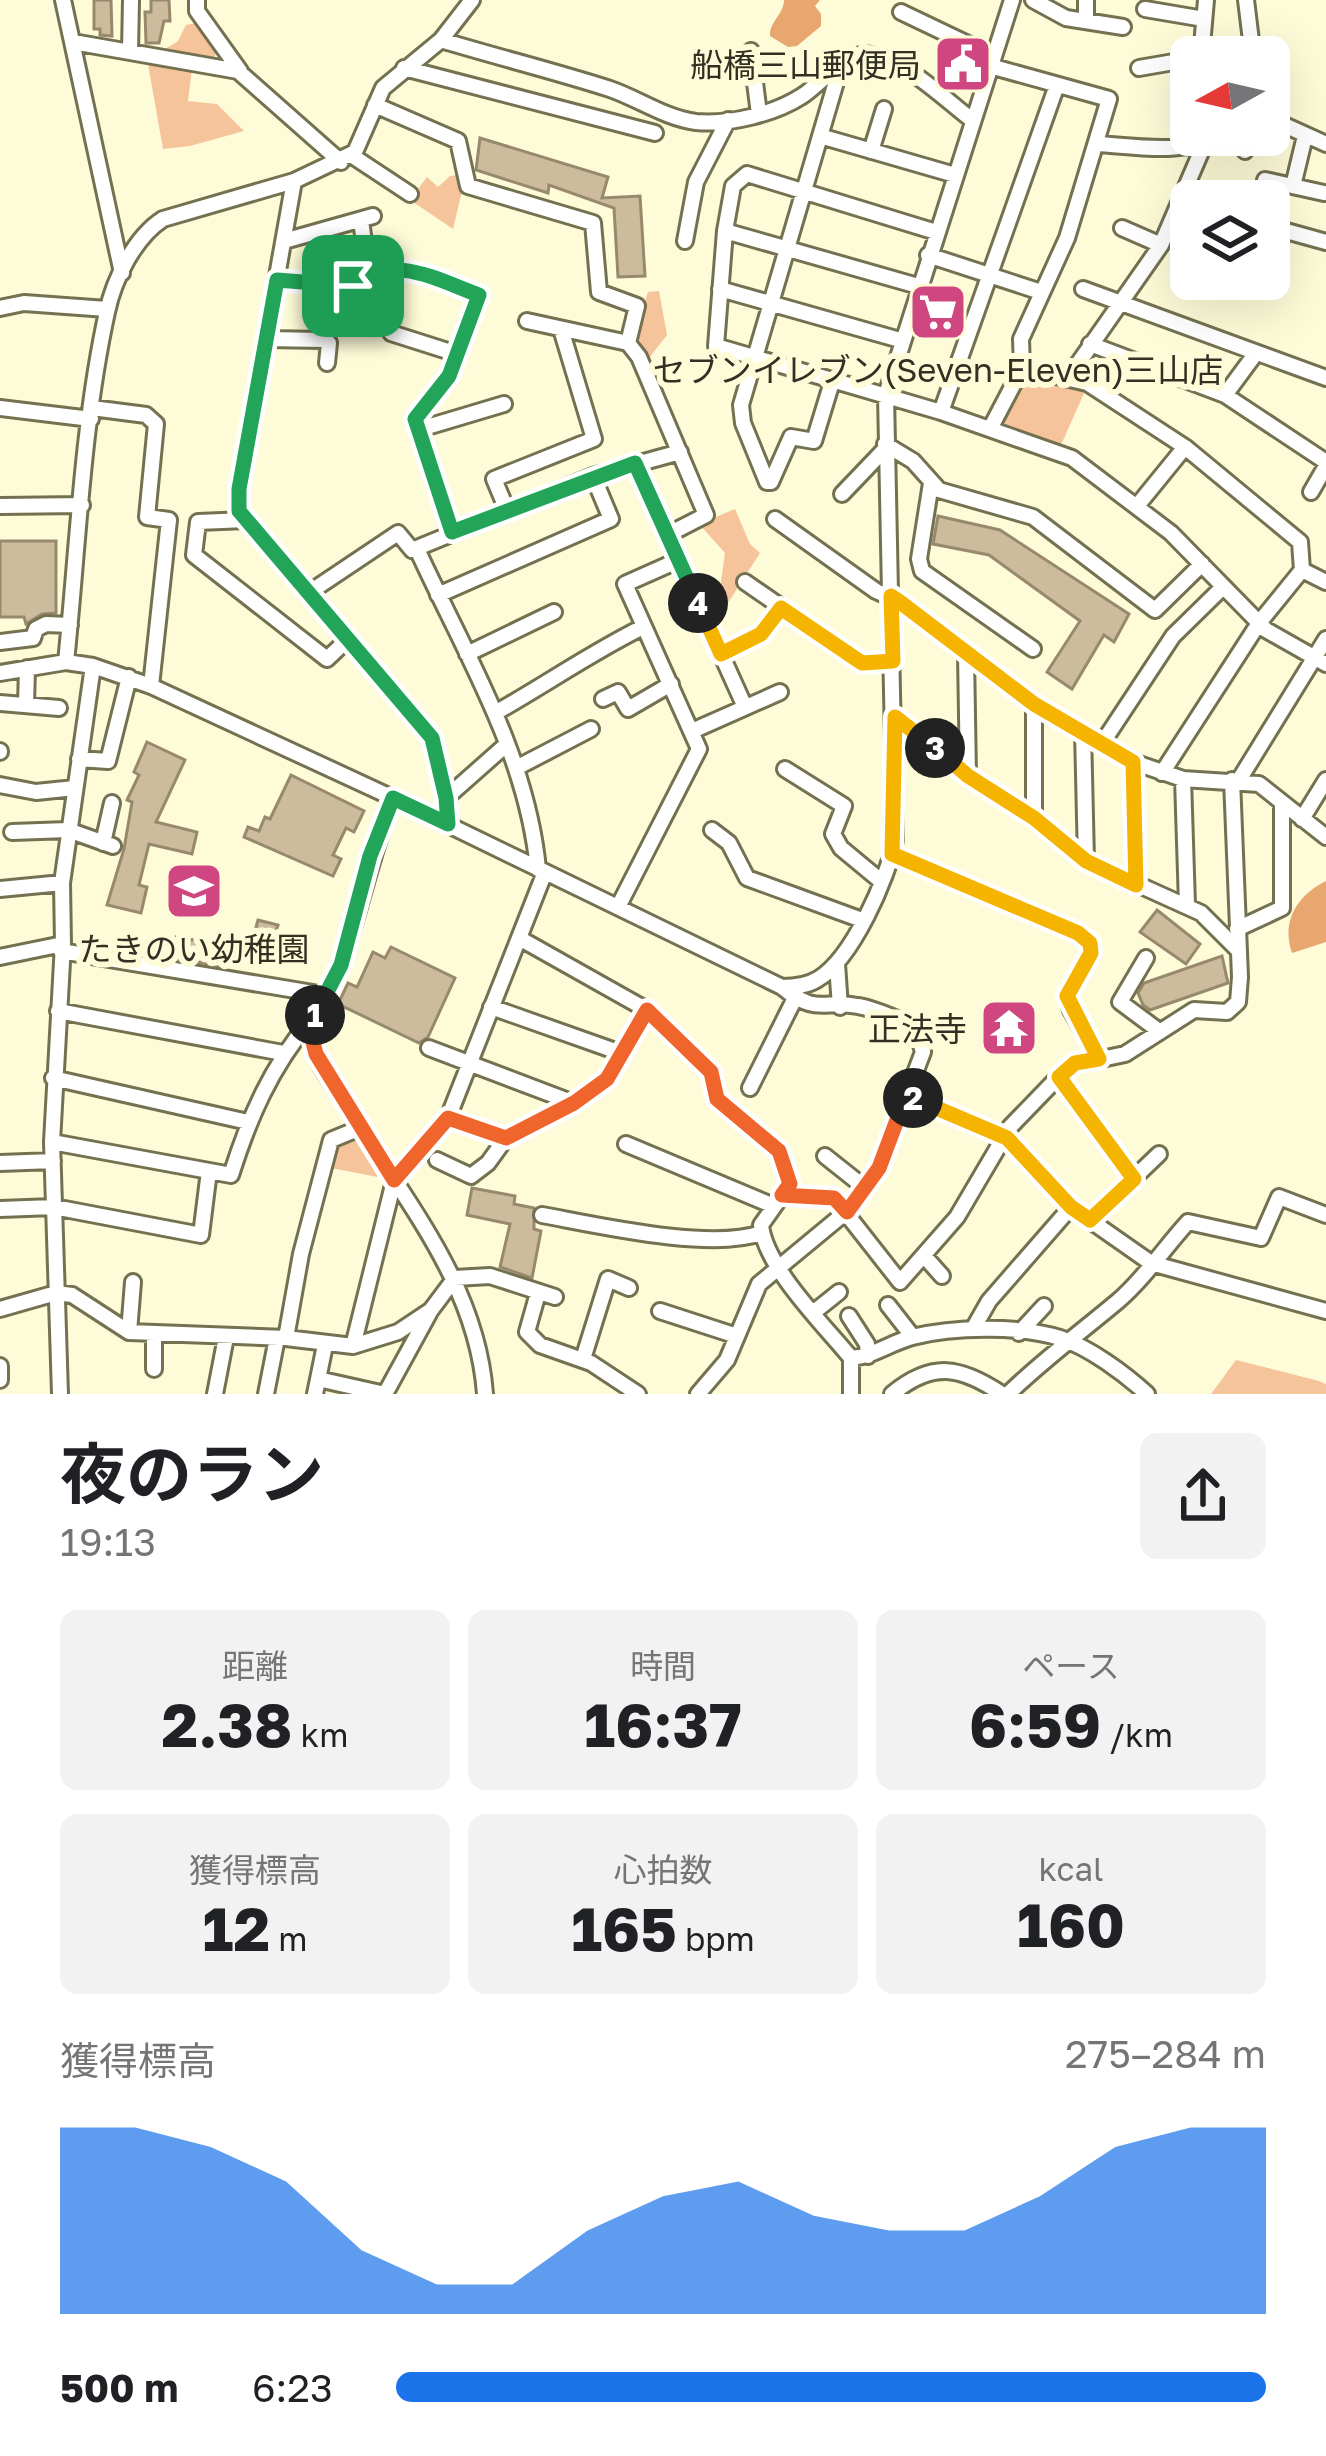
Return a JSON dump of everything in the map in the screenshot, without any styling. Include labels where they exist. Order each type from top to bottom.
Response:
[{"type":"street","points":[[63,0],[122,273]]},
{"type":"street","points":[[130,52],[131,0]]},
{"type":"street","points":[[196,0],[197,11],[242,73],[346,158],[410,194]]},
{"type":"street","points":[[67,662],[107,309],[145,235],[163,219],[294,181],[346,158],[363,140],[383,88],[441,40],[472,0]]},
{"type":"street","points":[[750,1088],[788,993],[838,964],[892,854],[895,717],[886,395],[1012,0]]},
{"type":"street","points":[[1034,0],[1066,18],[1124,27]]},
{"type":"street","points":[[1086,0],[1086,21]]},
{"type":"street","points":[[1203,36],[1206,0]]},
{"type":"street","points":[[1246,0],[1250,36]]},
{"type":"street","points":[[1145,9],[1204,19]]},
{"type":"street","points":[[902,12],[991,61],[1108,99],[1067,238],[1021,339],[1022,368],[989,429]]},
{"type":"street","points":[[441,40],[602,87],[686,120],[759,114],[800,97],[841,65],[863,55],[889,62],[973,120]]},
{"type":"street","points":[[73,42],[242,73]]},
{"type":"street","points":[[751,51],[759,114]]},
{"type":"street","points":[[1139,68],[1170,63]]},
{"type":"street","points":[[832,382],[814,441],[791,437],[767,482],[743,423],[741,405],[841,65]]},
{"type":"street","points":[[404,68],[655,133]]},
{"type":"street","points":[[940,412],[1057,85]]},
{"type":"street","points":[[593,116],[602,87]]},
{"type":"street","points":[[375,105],[458,141],[468,186],[593,224],[599,292],[637,306],[628,343]]},
{"type":"street","points":[[871,151],[884,109]]},
{"type":"street","points":[[685,241],[696,182],[728,120]]},
{"type":"street","points":[[1290,128],[1326,144]]},
{"type":"street","points":[[820,136],[955,175]]},
{"type":"street","points":[[1293,186],[1305,136]]},
{"type":"street","points":[[1098,144],[1170,145]]},
{"type":"street","points":[[936,232],[747,174],[733,186],[725,230],[716,346],[886,395],[1072,458],[1137,506],[1259,623],[1322,662]]},
{"type":"street","points":[[294,181],[239,489],[239,511],[432,738],[448,824]]},
{"type":"street","points":[[1290,185],[1324,193]]},
{"type":"street","points":[[284,241],[367,218],[368,273]]},
{"type":"street","points":[[1068,378],[1124,302],[1170,224]]},
{"type":"street","points":[[1121,228],[1161,245]]},
{"type":"street","points":[[725,230],[918,286]]},
{"type":"street","points":[[1290,232],[1326,242]]},
{"type":"street","points":[[928,255],[1042,292]]},
{"type":"street","points":[[277,280],[353,286],[368,273],[406,268],[479,295],[449,376],[415,419],[452,532]]},
{"type":"street","points":[[720,289],[900,340]]},
{"type":"street","points":[[1083,289],[1326,378]]},
{"type":"street","points":[[0,308],[24,303],[107,309]]},
{"type":"street","points":[[527,321],[628,343],[639,357],[706,515],[668,535]]},
{"type":"street","points":[[507,510],[494,478],[594,439],[561,329]]},
{"type":"street","points":[[391,333],[457,354]]},
{"type":"street","points":[[265,339],[325,340],[329,343],[327,363]]},
{"type":"street","points":[[1090,344],[1225,395],[1326,464],[1311,492]]},
{"type":"street","points":[[1225,395],[1256,353]]},
{"type":"street","points":[[1022,368],[1087,383],[1185,447],[1300,542],[1302,570],[1259,623],[1162,773]]},
{"type":"street","points":[[417,430],[504,404]]},
{"type":"street","points":[[0,408],[146,415],[156,424],[147,518],[169,520],[151,686]]},
{"type":"street","points":[[885,446],[913,460],[939,490],[1033,517],[1155,610],[1202,564]]},
{"type":"street","points":[[842,494],[885,446]]},
{"type":"street","points":[[1137,506],[1185,447]]},
{"type":"street","points":[[307,594],[398,532],[408,549],[417,549],[593,476],[680,452]]},
{"type":"street","points":[[635,463],[745,707]]},
{"type":"street","points":[[438,595],[611,519],[593,476]]},
{"type":"street","points":[[931,483],[922,572],[1033,649]]},
{"type":"street","points":[[0,506],[82,505]]},
{"type":"street","points":[[775,519],[891,596],[1034,704],[1133,762],[1183,779],[1259,784],[1326,836]]},
{"type":"street","points":[[246,520],[198,522],[194,555],[327,659],[348,639]]},
{"type":"street","points":[[353,1346],[394,1180],[448,1118],[542,870],[516,769],[495,712],[417,549]]},
{"type":"street","points":[[618,907],[699,749],[625,584],[679,560]]},
{"type":"street","points":[[1302,570],[1326,582]]},
{"type":"street","points":[[746,582],[862,663],[893,661]]},
{"type":"street","points":[[1103,742],[1174,637],[1223,587]]},
{"type":"street","points":[[721,654],[761,634],[781,608]]},
{"type":"street","points":[[467,654],[554,612]]},
{"type":"street","points":[[0,642],[33,638],[36,629],[46,624],[70,625]]},
{"type":"street","points":[[495,712],[597,649],[644,627]]},
{"type":"street","points":[[626,1144],[778,1201],[834,1198],[899,1282],[957,1217],[1010,1127],[1075,1063],[1125,1054],[1193,1010],[1227,1012],[1233,1008],[1239,995],[1236,780],[1322,662],[1326,639]]},
{"type":"street","points":[[966,654],[968,776]]},
{"type":"street","points":[[0,673],[67,662],[129,677],[448,824],[788,993],[823,1007],[856,1005],[916,1027],[923,1052],[879,1168],[847,1212],[759,1284],[727,1360],[698,1394]]},
{"type":"street","points":[[60,1394],[53,1078],[62,883],[93,666]]},
{"type":"street","points":[[26,705],[27,668]]},
{"type":"street","points":[[79,759],[108,761],[129,677]]},
{"type":"street","points":[[603,698],[618,692],[628,709],[671,685]]},
{"type":"street","points":[[692,731],[780,692]]},
{"type":"street","points":[[0,703],[59,708]]},
{"type":"street","points":[[1034,704],[1034,818]]},
{"type":"street","points":[[895,717],[1086,861],[1202,913],[1238,950]]},
{"type":"street","points":[[516,769],[591,729]]},
{"type":"street","points":[[1083,731],[1086,861]]},
{"type":"street","points":[[446,798],[507,744]]},
{"type":"street","points":[[1133,762],[1136,885]]},
{"type":"street","points":[[801,779],[811,764]]},
{"type":"street","points":[[784,769],[844,806],[833,834],[841,848],[882,882]]},
{"type":"street","points":[[1183,779],[1187,905]]},
{"type":"street","points":[[1302,819],[1326,780]]},
{"type":"street","points":[[0,785],[36,792],[75,788]]},
{"type":"street","points":[[393,798],[370,856],[341,965],[310,1030],[316,1054],[455,1278],[480,1353],[484,1394]]},
{"type":"street","points":[[1237,929],[1282,908],[1282,802]]},
{"type":"street","points":[[12,832],[68,830],[108,845],[112,803]]},
{"type":"street","points":[[712,830],[729,843],[747,878],[862,920]]},
{"type":"street","points":[[892,854],[1086,938],[1091,953],[1067,996],[1099,1059]]},
{"type":"street","points":[[0,889],[62,883]]},
{"type":"street","points":[[519,938],[647,1010],[711,1072],[717,1099],[779,1151],[790,1184],[761,1225],[761,1233],[778,1268],[851,1358],[850,1394]]},
{"type":"street","points":[[0,957],[62,948],[325,995]]},
{"type":"street","points":[[1146,958],[1120,1002],[1159,1031]]},
{"type":"street","points":[[838,964],[839,1007]]},
{"type":"street","points":[[491,1007],[621,1053]]},
{"type":"street","points":[[437,1160],[471,1176],[488,1163],[506,1138],[574,1103],[613,1072],[647,1010]]},
{"type":"street","points":[[58,1011],[283,1053]]},
{"type":"street","points":[[52,1142],[231,1175],[248,1122],[283,1053],[314,1018]]},
{"type":"street","points":[[429,1048],[574,1103]]},
{"type":"street","points":[[1059,1077],[1134,1179]]},
{"type":"street","points":[[53,1078],[248,1122]]},
{"type":"street","points":[[906,1096],[1007,1138],[1071,1207],[1150,1263],[1326,1311]]},
{"type":"street","points":[[448,1118],[506,1138]]},
{"type":"street","points":[[266,1394],[331,1140],[360,1128]]},
{"type":"street","points":[[1090,1220],[1159,1154]]},
{"type":"street","points":[[825,1156],[864,1187]]},
{"type":"street","points":[[0,1163],[53,1161]]},
{"type":"street","points":[[0,1209],[54,1208],[201,1234],[209,1171]]},
{"type":"street","points":[[892,1394],[915,1375],[951,1372],[974,1375],[1005,1394],[1119,1300],[1188,1222],[1261,1238],[1279,1197],[1326,1215]]},
{"type":"street","points":[[973,1329],[989,1301],[1071,1207]]},
{"type":"street","points":[[542,1215],[641,1233],[742,1240],[761,1233]]},
{"type":"street","points":[[636,1253],[641,1233]]},
{"type":"street","points":[[926,1257],[942,1276]]},
{"type":"street","points":[[325,1345],[317,1386],[385,1394],[431,1310],[455,1278],[490,1276],[554,1297]]},
{"type":"street","points":[[583,1359],[608,1279],[629,1288]]},
{"type":"street","points":[[129,1332],[133,1282]]},
{"type":"street","points":[[814,1312],[839,1292]]},
{"type":"street","points":[[0,1309],[56,1293],[72,1294],[129,1332],[353,1346],[398,1332],[431,1310]]},
{"type":"street","points":[[538,1293],[527,1332],[540,1345],[583,1359],[636,1394]]},
{"type":"street","points":[[888,1305],[913,1337]]},
{"type":"street","points":[[1019,1333],[1044,1306]]},
{"type":"street","points":[[660,1311],[737,1336]]},
{"type":"street","points":[[849,1316],[866,1344],[868,1357]]},
{"type":"street","points":[[851,1358],[868,1357],[913,1337],[973,1329],[1019,1333],[1069,1342],[1147,1394]]},
{"type":"street","points":[[154,1336],[154,1369]]},
{"type":"street","points":[[215,1394],[226,1337]]},
{"type":"street","points":[[0,1366],[0,1380]]},
{"type":"shaded area","points":[[784,0],[820,0],[815,6],[821,26],[797,46],[788,47],[770,36]]},
{"type":"shaded area","points":[[200,22],[218,49],[214,58],[162,51],[178,41],[186,25]]},
{"type":"shaded area","points":[[148,64],[192,68],[188,101],[217,104],[244,131],[163,149]]},
{"type":"shaded area","points":[[458,175],[462,191],[453,229],[410,200],[427,177],[438,187]]},
{"type":"shaded area","points":[[659,291],[667,335],[646,362],[639,344],[640,319],[648,292]]},
{"type":"shaded area","points":[[1023,379],[1085,391],[1061,445],[1001,420]]},
{"type":"shaded area","points":[[735,509],[750,544],[760,553],[726,606],[719,595],[725,553],[699,524]]},
{"type":"shaded area","points":[[1326,881],[1326,942],[1292,953],[1289,931],[1294,911]]},
{"type":"shaded area","points":[[358,1141],[378,1177],[331,1168],[339,1142]]},
{"type":"shaded area","points":[[1236,1360],[1319,1381],[1326,1384],[1326,1394],[1211,1394]]},
{"type":"building","points":[[94,0],[111,0],[112,36],[94,29]]},
{"type":"building","points":[[151,0],[169,0],[170,21],[164,21],[159,43],[146,43],[145,12],[151,12]]},
{"type":"building","points":[[480,138],[608,177],[602,198],[640,196],[645,276],[618,277],[614,208],[549,185],[548,193],[476,170]]},
{"type":"building","points":[[938,516],[1000,530],[1129,614],[1114,642],[1104,635],[1072,689],[1047,672],[1080,621],[989,555],[933,544]]},
{"type":"building","points":[[0,541],[56,541],[56,613],[42,614],[26,624],[24,617],[0,617]]},
{"type":"building","points":[[147,742],[185,760],[156,822],[197,832],[192,854],[149,844],[139,885],[147,887],[141,913],[107,905],[124,849],[132,802],[127,800]]},
{"type":"building","points":[[291,775],[364,811],[354,832],[346,828],[333,855],[341,859],[333,876],[244,837],[248,827],[259,831],[265,817],[270,819]]},
{"type":"building","points":[[1157,910],[1200,944],[1186,964],[1140,932]]},
{"type":"building","points":[[258,920],[278,925],[269,955],[250,949]]},
{"type":"building","points":[[176,937],[230,946],[226,967],[173,958]]},
{"type":"building","points":[[391,947],[455,978],[428,1037],[419,1043],[338,1004],[348,983],[357,987],[373,952],[385,958]]},
{"type":"building","points":[[1222,956],[1228,983],[1150,1010],[1143,1005],[1138,993],[1144,983]]},
{"type":"building","points":[[472,1188],[515,1196],[514,1204],[534,1208],[534,1229],[541,1231],[532,1278],[500,1267],[510,1224],[467,1215]]},
{"type":"place","name":"船橋三山郵便局","points":[[963,64]]},
{"type":"place","name":"セブンイレブン(Seven-Eleven)三山店","points":[[938,312]]},
{"type":"place","name":"たきのい幼稚園","points":[[194,891]]},
{"type":"place","name":"正法寺","points":[[1009,1028]]},
{"type":"route","points":[[406,268],[479,295],[449,376],[415,419],[452,532],[635,463],[721,654],[761,634],[781,608],[862,663],[893,661],[891,596],[1034,704],[1133,762],[1136,885],[1070,850],[1034,818],[968,776],[895,717],[892,854],[1078,933],[1090,943],[1091,953],[1067,996],[1099,1059],[1075,1063],[1059,1077],[1134,1179],[1090,1220],[1071,1207],[1007,1138],[906,1096],[879,1168],[847,1212],[834,1198],[782,1195],[790,1184],[779,1151],[717,1099],[711,1072],[647,1010],[613,1072],[574,1103],[506,1138],[448,1118],[394,1180],[316,1054],[310,1030],[341,965],[370,856],[393,798],[448,824],[437,752],[432,738],[239,511],[277,280],[353,286],[368,273],[406,268]]}]
